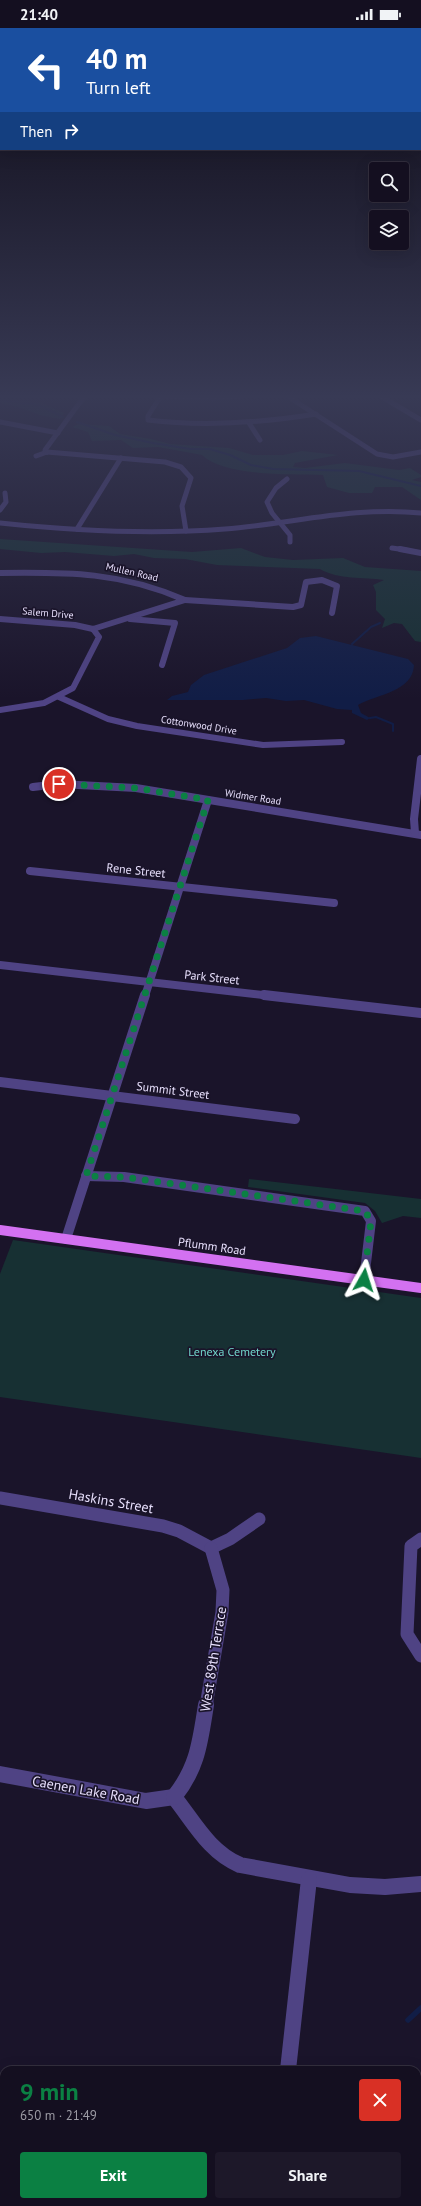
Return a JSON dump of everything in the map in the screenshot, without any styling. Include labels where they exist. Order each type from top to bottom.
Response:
[{"type":"main road","name":"Pflumm Road","points":[[0,1230],[421,1288]]},
{"type":"street","points":[[0,510],[6,502],[5,496]]},
{"type":"street","points":[[77,529],[98,496]]},
{"type":"street","points":[[185,496],[182,506],[186,531]]},
{"type":"street","points":[[268,496],[267,503],[270,513],[290,535],[290,542]]},
{"type":"street","points":[[0,524],[143,532],[186,531],[279,523],[376,510],[421,513]]},
{"type":"street","points":[[392,548],[421,553]]},
{"type":"street","name":"Mullen Road","points":[[0,573],[104,575],[143,583],[185,600]]},
{"type":"street","points":[[0,710],[36,705],[59,697],[72,688],[99,637],[93,629],[185,600],[293,607],[300,605],[306,582],[331,582],[337,586],[332,613]]},
{"type":"street","name":"Salem Drive","points":[[0,619],[75,625],[93,629]]},
{"type":"street","points":[[126,619],[175,623],[162,665]]},
{"type":"street","name":"Cottonwood Drive","points":[[59,697],[108,719],[137,726],[263,745],[342,742]]},
{"type":"street","points":[[418,834],[414,819],[421,759]]},
{"type":"street","name":"Widmer Road","points":[[33,787],[59,784],[123,787],[418,834]]},
{"type":"street","points":[[66,1239],[208,800]]},
{"type":"street","name":"Rene Street","points":[[30,871],[334,903]]},
{"type":"street","name":"Park Street","points":[[0,965],[421,1013]]},
{"type":"street","name":"Summit Street","points":[[0,1082],[295,1119]]},
{"type":"street","points":[[86,1176],[124,1177],[365,1211],[371,1221],[364,1280]]},
{"type":"street","name":"Haskins Street","points":[[0,1498],[162,1526],[179,1531],[211,1548]]},
{"type":"street","points":[[211,1548],[230,1539],[259,1519]]},
{"type":"street","points":[[421,1539],[411,1546],[407,1634],[421,1656]]},
{"type":"street","name":"West 89th Terrace","points":[[174,1797],[187,1781],[196,1757],[222,1612],[223,1590],[211,1548]]},
{"type":"street","name":"Caenen Lake Road","points":[[0,1774],[146,1801],[174,1797]]},
{"type":"street","points":[[174,1797],[209,1842],[228,1859],[250,1867],[309,1879],[365,1887],[396,1888],[421,1884]]},
{"type":"street","points":[[288,2066],[309,1879]]},
{"type":"green space","points":[[415,496],[421,496],[421,500]]},
{"type":"green space","points":[[0,539],[192,552],[241,548],[265,557],[293,560],[343,558],[365,567],[421,571],[421,642],[415,641],[402,624],[394,623],[382,628],[385,619],[376,610],[376,592],[373,585],[384,580],[343,577],[327,573],[320,569],[217,565],[185,559],[154,558],[134,554],[114,556],[65,552],[41,553],[0,549]]},
{"type":"green space","points":[[249,1179],[421,1199],[421,1218],[403,1216],[382,1223],[375,1211],[365,1203],[248,1187]]},
{"type":"green space","name":"Lenexa Cemetery","points":[[13,1240],[421,1298],[421,1458],[0,1397],[0,1274]]},
{"type":"water","points":[[316,636],[408,659],[414,665],[412,674],[408,681],[401,687],[358,705],[361,713],[370,718],[367,720],[352,713],[352,710],[337,709],[304,700],[286,701],[266,698],[243,700],[167,700],[172,696],[188,692],[191,685],[204,675],[287,648],[300,638]]},
{"type":"waterway","points":[[352,644],[371,627],[380,623]]},
{"type":"waterway","points":[[370,718],[376,717],[393,724],[393,731]]},
{"type":"waterway","points":[[408,2020],[421,2008]]},
{"type":"route","points":[[59,784],[136,788],[208,800],[86,1176],[124,1177],[365,1211],[371,1221],[364,1280]]}]
